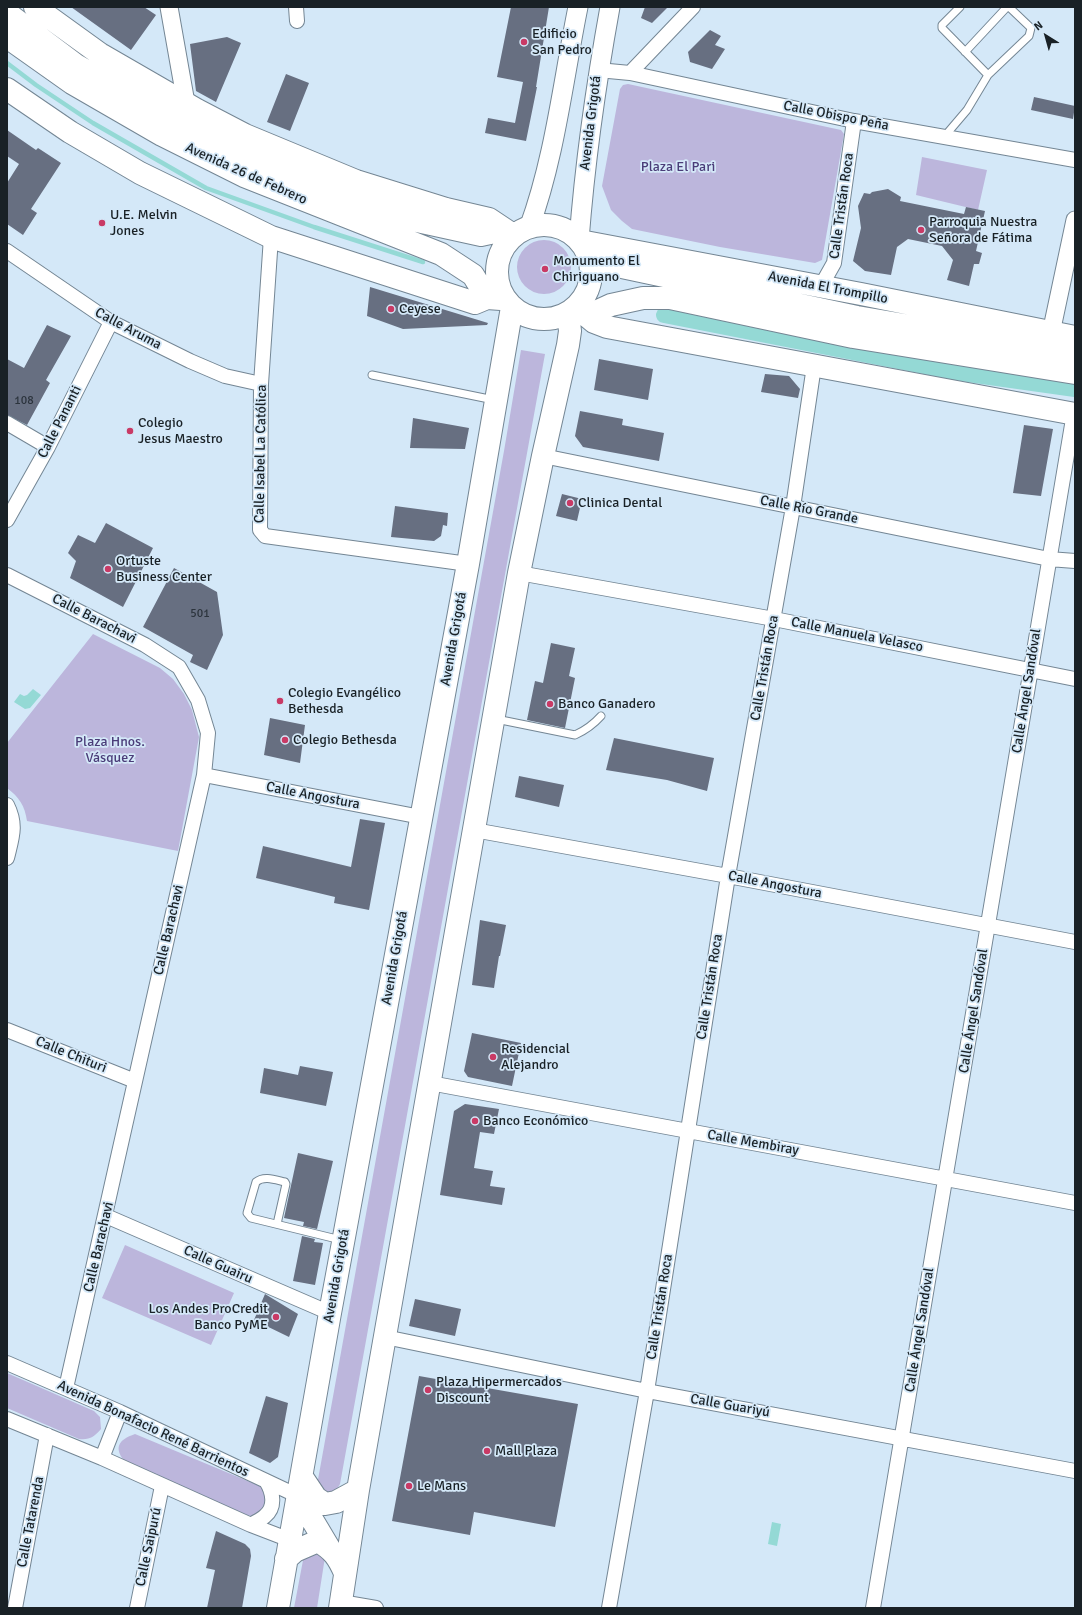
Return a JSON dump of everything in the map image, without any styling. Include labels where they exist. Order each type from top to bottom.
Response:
[{"type":"main road","points":[[35,7],[100,54],[245,135],[356,181],[446,209],[489,219],[516,231],[543,225],[556,227],[568,232],[583,246],[591,266],[590,283],[570,331],[519,574],[358,1490],[340,1605]]},
{"type":"main road","points":[[501,301],[497,278],[497,268],[503,250],[540,199],[549,162],[578,7]]},
{"type":"main road","points":[[597,78],[594,64],[602,7]]},
{"type":"main road","name":"Avenida Grigotá","points":[[583,246],[581,207],[597,78],[610,7]]},
{"type":"main road","name":"Avenida 26 de Febrero","points":[[7,13],[76,65],[171,119],[250,160],[408,219],[481,235],[516,231]]},
{"type":"main road","name":"Avenida 26 de Febrero","points":[[7,37],[78,86],[162,135],[230,169],[290,195],[441,254],[473,275],[501,301]]},
{"type":"main road","points":[[7,89],[70,132],[140,173],[271,237],[475,303],[501,301],[520,313],[539,319],[549,319],[643,298],[670,298],[853,337],[1075,373]]},
{"type":"main road","name":"Avenida El Trompillo","points":[[583,246],[817,286],[1075,337]]},
{"type":"main road","name":"Avenida El Trompillo","points":[[583,246],[617,266],[857,318],[1075,354]]},
{"type":"main road","name":"Avenida Grigotá","points":[[278,1608],[343,1241],[468,564],[496,400],[501,301]]},
{"type":"main road","points":[[577,312],[607,328],[1074,414]]},
{"type":"main road","points":[[973,317],[1024,346]]},
{"type":"main road","points":[[300,1487],[324,1504],[336,1502]]},
{"type":"main road","points":[[300,1487],[313,1520],[329,1548],[339,1559],[345,1573]]},
{"type":"main road","points":[[288,1549],[313,1520],[336,1502],[358,1490]]},
{"type":"main road","points":[[288,1549],[295,1550],[318,1541],[329,1548]]},
{"type":"street","points":[[169,7],[186,103]]},
{"type":"street","points":[[630,73],[693,7]]},
{"type":"street","name":"Calle Obispo Peña","points":[[597,78],[630,73],[854,121],[1075,160]]},
{"type":"street","name":"Calle Tristán Roca","points":[[817,286],[825,279],[834,263],[854,121]]},
{"type":"street","points":[[1051,333],[1075,220]]},
{"type":"street","name":"Calle Isabel La Católica","points":[[271,237],[261,384],[260,530],[262,534],[265,536],[468,564]]},
{"type":"street","name":"Calle Aruma","points":[[7,251],[111,322],[190,361],[225,376],[261,384]]},
{"type":"street","name":"Calle Pananti","points":[[7,520],[48,447],[111,322]]},
{"type":"street","name":"Calle Tristán Roca","points":[[608,1608],[647,1391],[728,876],[793,507],[814,366]]},
{"type":"street","name":"Calle Ángel Sandóval","points":[[873,1608],[1074,414]]},
{"type":"street","points":[[7,423],[48,447]]},
{"type":"street","name":"Calle Río Grande","points":[[543,456],[1049,558],[1075,561]]},
{"type":"street","name":"Calle Manuela Velasco","points":[[519,574],[774,619],[1075,679]]},
{"type":"street","name":"Calle Barachavi","points":[[7,575],[145,645],[179,667],[198,700],[208,734],[204,775],[106,1216],[66,1388]]},
{"type":"street","name":"Calle Angostura","points":[[204,775],[421,817]]},
{"type":"street","points":[[7,805],[12,815],[14,828],[7,858]]},
{"type":"street","name":"Calle Angostura","points":[[474,830],[728,876],[1075,942]]},
{"type":"street","name":"Calle Chituri","points":[[7,1030],[135,1081]]},
{"type":"street","name":"Calle Membiray","points":[[430,1083],[1075,1203]]},
{"type":"street","name":"Calle Guairu","points":[[106,1216],[330,1314]]},
{"type":"street","name":"Calle Guariyú","points":[[386,1337],[647,1391],[1075,1471]]},
{"type":"street","name":"Avenida Bonafacio René Barrientos","points":[[7,1363],[120,1412],[266,1481],[300,1487]]},
{"type":"street","points":[[102,1458],[120,1412]]},
{"type":"street","points":[[7,1418],[102,1458],[251,1525],[288,1549]]},
{"type":"street","name":"Calle Tatarenda","points":[[15,1608],[47,1435]]},
{"type":"street","points":[[251,1525],[265,1516],[271,1508],[273,1499],[271,1489],[266,1481]]},
{"type":"street","name":"Calle Saipurú","points":[[137,1608],[162,1486]]},
{"type":"street","points":[[340,1605],[376,1608]]},
{"type":"lane","points":[[960,7],[942,26],[942,28],[988,75]]},
{"type":"lane","points":[[944,137],[967,110],[988,75],[1029,36],[1031,28],[1008,7],[965,52]]},
{"type":"lane","points":[[372,375],[496,400]]},
{"type":"lane","points":[[494,719],[575,734],[585,731],[601,716]]},
{"type":"lane","points":[[277,1224],[286,1182],[263,1178],[259,1179],[256,1182],[247,1213],[248,1216],[251,1218],[343,1241]]},
{"type":"green space","name":"Plaza El Pari","points":[[628,84],[841,130],[844,134],[822,260],[815,263],[720,247],[632,229],[622,221],[611,210],[602,186],[620,89],[623,85]]},
{"type":"green space","points":[[922,157],[987,170],[978,210],[916,195]]},
{"type":"green space","points":[[539,240],[549,240],[559,244],[567,252],[571,262],[571,272],[567,282],[559,290],[549,294],[539,294],[529,290],[521,282],[517,272],[517,262],[521,252],[529,244]]},
{"type":"green space","points":[[521,350],[545,354],[340,1484],[334,1494],[326,1495],[317,1485]]},
{"type":"green space","name":"Plaza Hnos. Vásquez","points":[[93,634],[160,668],[173,679],[184,694],[192,710],[199,737],[178,851],[27,821],[21,802],[7,788],[7,743]]},
{"type":"green space","points":[[125,1245],[234,1293],[211,1345],[102,1298]]},
{"type":"green space","points":[[7,1373],[94,1411],[100,1417],[101,1429],[92,1437],[79,1439],[7,1408]]},
{"type":"green space","points":[[135,1434],[262,1487],[266,1501],[263,1512],[255,1517],[247,1515],[126,1463],[120,1453],[119,1445],[129,1436]]},
{"type":"green space","points":[[312,1548],[325,1557],[317,1608],[294,1608],[304,1555]]},
{"type":"shaded area","points":[[33,689],[41,695],[30,708],[25,709],[14,702],[20,694],[24,696],[27,695]]},
{"type":"shaded area","points":[[772,1522],[781,1524],[777,1546],[768,1544]]},
{"type":"building","points":[[71,7],[144,7],[156,15],[131,50]]},
{"type":"building","name":"Edificio San Pedro","points":[[511,7],[549,7],[537,87],[526,141],[485,133],[488,118],[515,123],[523,82],[497,77]]},
{"type":"building","points":[[645,7],[668,7],[652,23],[641,18]]},
{"type":"building","points":[[710,30],[721,36],[715,45],[725,49],[712,69],[690,62],[688,52]]},
{"type":"building","points":[[227,37],[241,43],[216,102],[196,91],[190,44]]},
{"type":"building","points":[[286,74],[309,83],[290,131],[267,122]]},
{"type":"building","points":[[1034,97],[1075,106],[1073,119],[1031,110]]},
{"type":"building","points":[[7,130],[36,150],[38,148],[61,163],[31,209],[37,213],[23,235],[7,224],[7,183],[19,164],[7,156]]},
{"type":"building","name":"Parroquia Nuestra Señora de Fátima","points":[[888,189],[901,197],[900,201],[964,214],[966,207],[985,211],[976,251],[982,253],[979,264],[974,264],[969,286],[947,280],[953,260],[942,246],[908,239],[897,247],[891,275],[865,271],[853,261],[861,228],[858,206],[864,193],[870,194],[872,192]]},
{"type":"building","points":[[370,287],[488,323],[487,325],[403,329],[367,316]]},
{"type":"building","points":[[47,325],[71,336],[46,380],[50,383],[27,425],[7,415],[7,359],[24,368]]},
{"type":"building","points":[[599,359],[653,369],[648,400],[594,390]]},
{"type":"building","points":[[765,374],[789,376],[800,389],[798,398],[761,392]]},
{"type":"building","points":[[580,411],[623,419],[622,425],[664,433],[659,461],[583,447],[575,436]]},
{"type":"building","points":[[413,418],[469,428],[465,449],[410,448]]},
{"type":"building","points":[[1024,425],[1053,429],[1041,496],[1013,493]]},
{"type":"building","points":[[562,494],[582,499],[577,521],[556,516]]},
{"type":"building","points":[[395,506],[448,513],[447,526],[443,525],[441,536],[434,541],[391,537]]},
{"type":"building","name":"Ortuste Business Center","points":[[106,523],[153,548],[123,607],[70,578],[76,561],[68,553],[78,535],[95,543]]},
{"type":"building","points":[[174,568],[217,592],[223,635],[207,670],[190,662],[193,655],[143,627]]},
{"type":"building","points":[[551,643],[575,648],[569,676],[575,678],[565,728],[527,720],[535,681],[543,683]]},
{"type":"building","name":"Colegio Bethesda","points":[[270,718],[305,725],[300,763],[264,755]]},
{"type":"building","points":[[614,738],[714,758],[707,791],[667,780],[606,770]]},
{"type":"building","points":[[519,776],[564,785],[559,807],[515,797]]},
{"type":"building","points":[[360,819],[385,823],[369,910],[334,903],[335,897],[256,878],[263,846],[351,867]]},
{"type":"building","points":[[480,920],[506,925],[494,988],[472,985]]},
{"type":"building","name":"Residencial Alejandro","points":[[472,1033],[521,1043],[512,1086],[468,1077],[464,1071]]},
{"type":"building","points":[[300,1066],[333,1072],[326,1106],[260,1093],[264,1068],[298,1075]]},
{"type":"building","points":[[465,1104],[499,1109],[494,1134],[480,1132],[474,1168],[493,1171],[490,1186],[505,1188],[502,1205],[440,1195],[454,1111]]},
{"type":"building","points":[[298,1153],[333,1161],[317,1229],[303,1226],[304,1222],[284,1218]]},
{"type":"building","points":[[302,1236],[315,1239],[314,1242],[323,1243],[315,1285],[293,1281]]},
{"type":"building","name":"Los Andes ProCredit Banco PyME","points":[[265,1294],[298,1314],[289,1337],[254,1320]]},
{"type":"building","points":[[415,1299],[461,1309],[455,1336],[409,1326]]},
{"type":"building","name":"Mall Plaza","points":[[419,1376],[578,1404],[555,1527],[474,1512],[470,1535],[392,1521]]},
{"type":"building","points":[[266,1396],[288,1403],[278,1457],[270,1463],[249,1453]]},
{"type":"building","points":[[216,1531],[245,1544],[250,1549],[251,1556],[242,1608],[207,1608],[215,1570],[206,1568]]},
{"type":"waterway","points":[[7,63],[36,85],[93,123],[206,188],[314,227],[423,262]]},
{"type":"waterway","points":[[664,315],[954,372],[1075,389]]},
{"type":"place","name":"Edificio San Pedro","points":[[524,42]]},
{"type":"place","name":"U.E. Melvin Jones","points":[[102,223]]},
{"type":"place","name":"Parroquia Nuestra Señora de Fátima","points":[[921,230]]},
{"type":"place","name":"Monumento El Chiriguano","points":[[545,269]]},
{"type":"place","name":"Ceyese","points":[[391,309]]},
{"type":"place","name":"Colegio Jesus Maestro","points":[[130,431]]},
{"type":"place","name":"Clinica Dental","points":[[570,503]]},
{"type":"place","name":"Ortuste Business Center","points":[[108,569]]},
{"type":"place","name":"Colegio Evangélico Bethesda","points":[[280,701]]},
{"type":"place","name":"Banco Ganadero","points":[[550,704]]},
{"type":"place","name":"Colegio Bethesda","points":[[285,740]]},
{"type":"place","name":"Residencial Alejandro","points":[[493,1057]]},
{"type":"place","name":"Banco Económico","points":[[475,1121]]},
{"type":"place","name":"Los Andes ProCredit Banco PyME","points":[[276,1317]]},
{"type":"place","name":"Plaza Hipermercados Discount","points":[[428,1390]]},
{"type":"place","name":"Mall Plaza","points":[[487,1451]]},
{"type":"place","name":"Le Mans","points":[[409,1486]]}]
